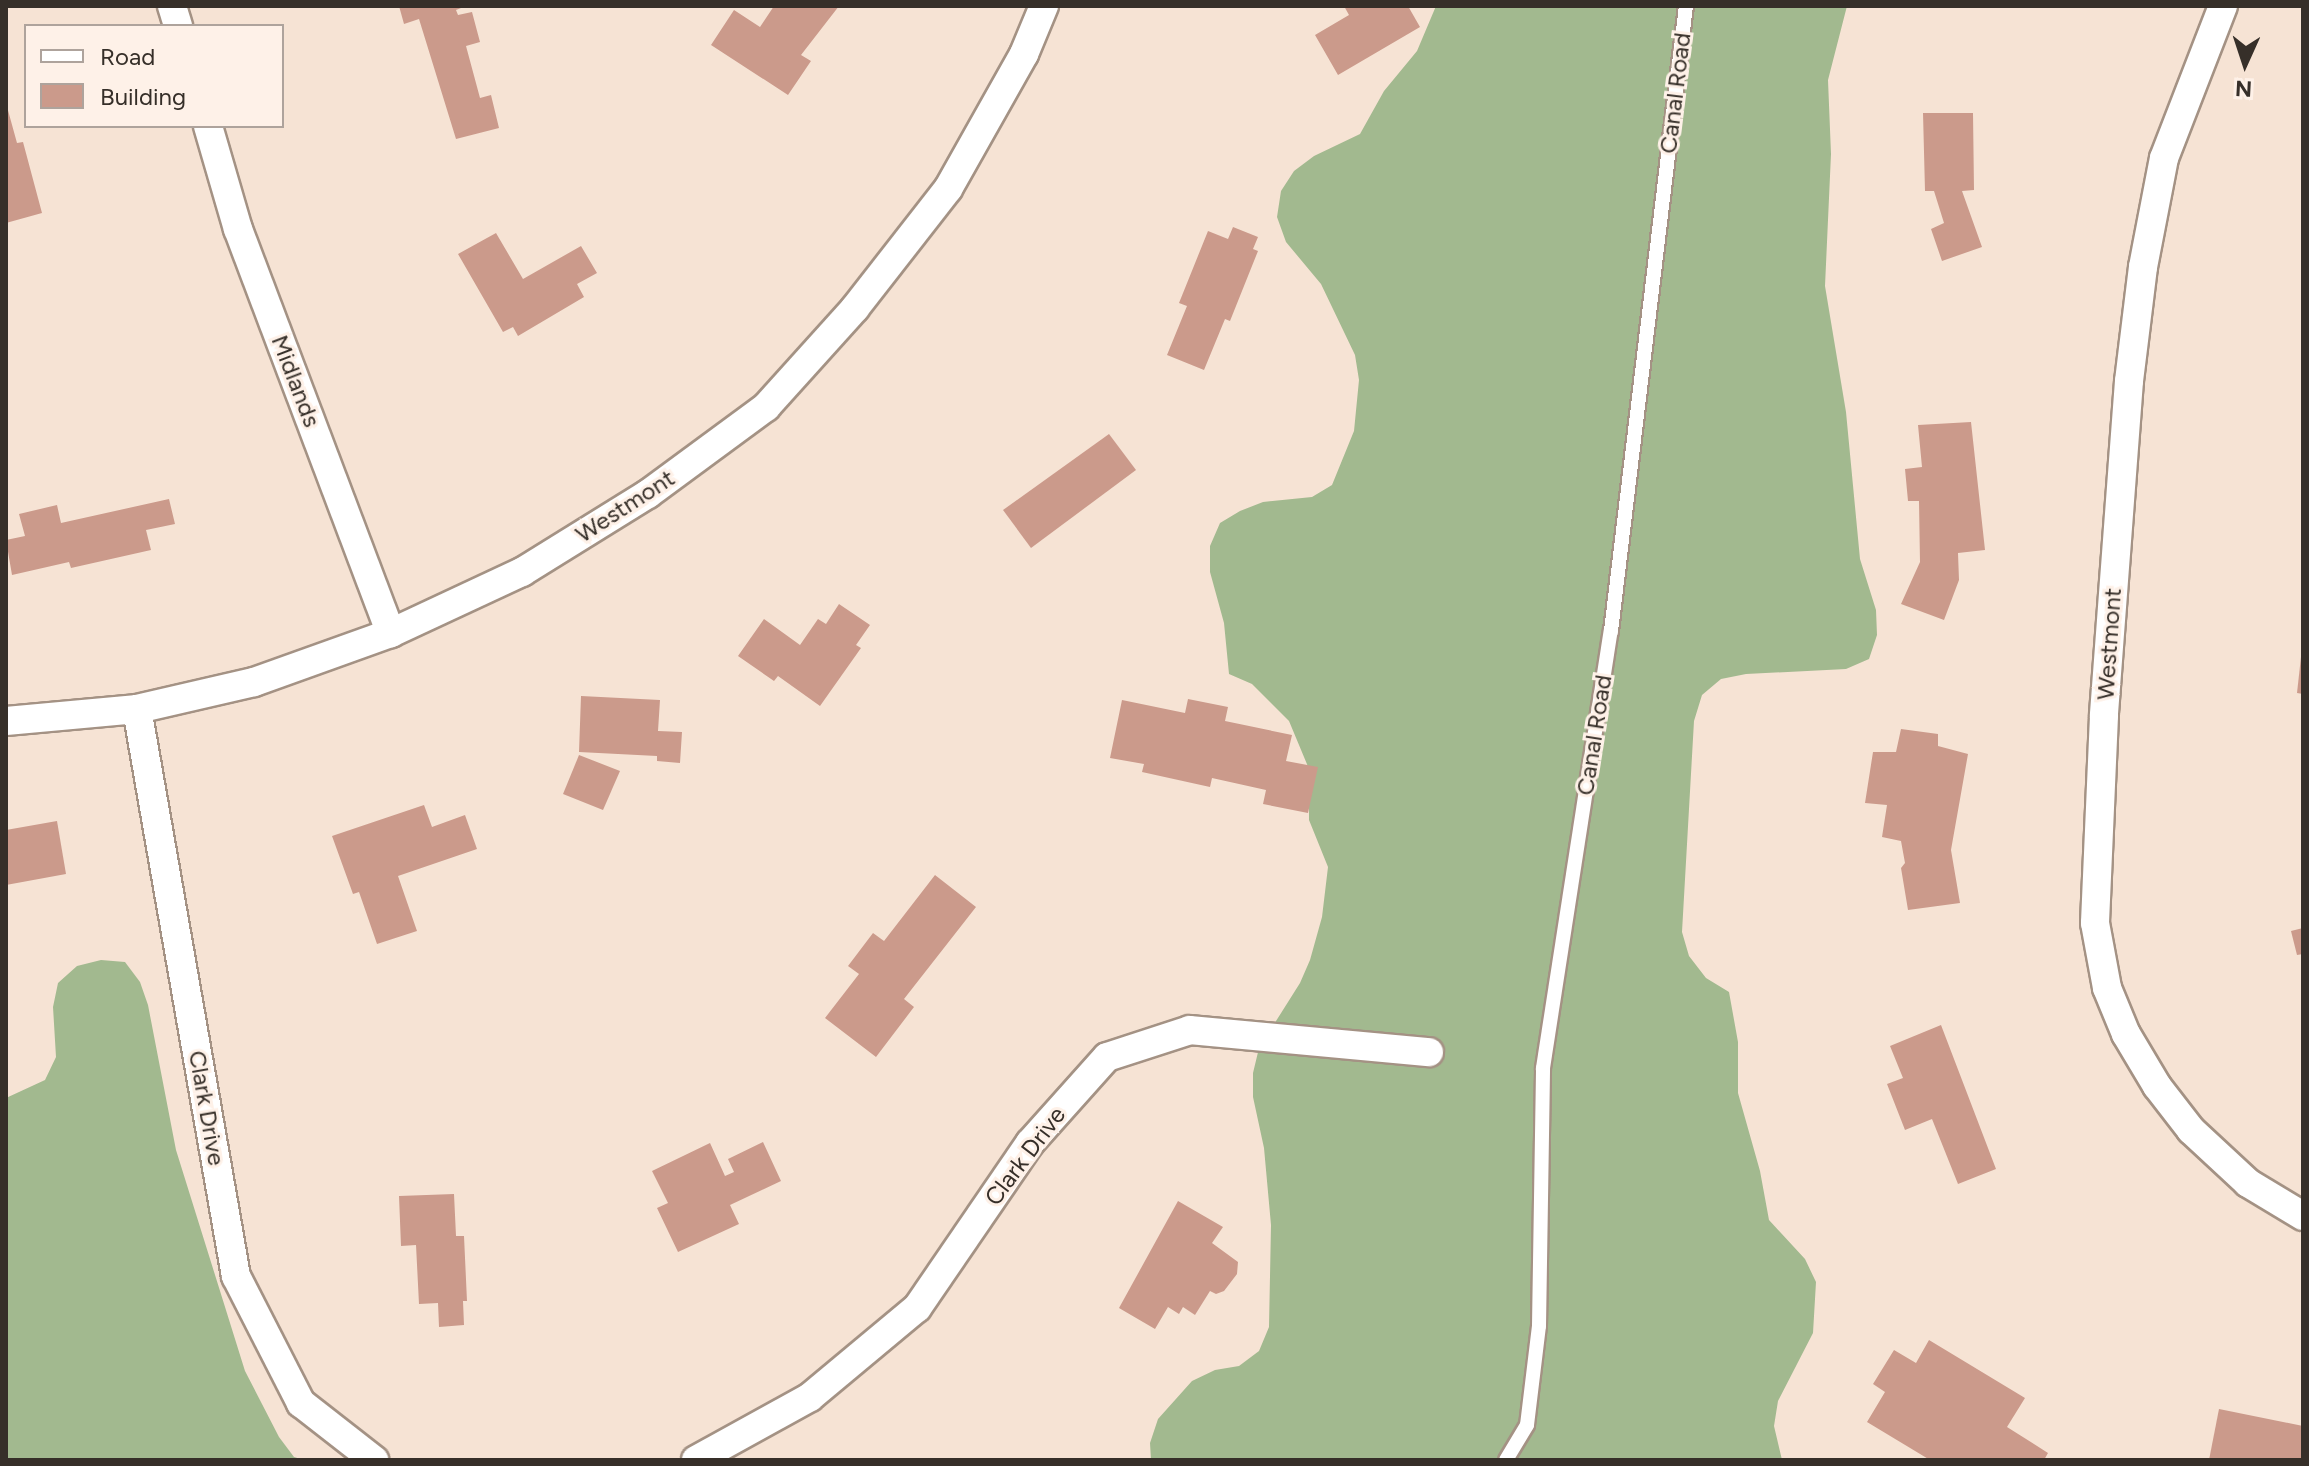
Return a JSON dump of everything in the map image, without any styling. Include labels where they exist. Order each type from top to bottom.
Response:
[{"type":"street","name":"Westmont","points":[[6,721],[137,709],[254,682],[391,633],[522,572],[648,494],[766,407],[855,308],[948,189],[1024,54],[1044,6]]},
{"type":"street","name":"Westmont","points":[[2223,6],[2164,158],[2143,267],[2129,381],[2104,716],[2095,923],[2107,988],[2126,1034],[2157,1086],[2191,1130],[2248,1183],[2303,1216]]},
{"type":"street","name":"Midlands","points":[[209,128],[238,229],[391,633]]},
{"type":"street","name":"Clark Drive","points":[[137,709],[236,1276],[301,1403],[374,1460]]},
{"type":"street","name":"Clark Drive","points":[[696,1460],[810,1397],[917,1308],[1030,1143],[1107,1057],[1190,1030],[1429,1052]]},
{"type":"lane","name":"Canal Road","points":[[1506,1460],[1527,1425],[1539,1326],[1543,1068],[1611,631],[1686,6]]},
{"type":"green space","points":[[1436,6],[1847,6],[1828,80],[1831,154],[1825,286],[1846,412],[1860,559],[1876,610],[1877,635],[1869,659],[1846,669],[1746,674],[1721,679],[1702,695],[1694,721],[1682,932],[1689,956],[1706,978],[1729,992],[1738,1042],[1738,1093],[1760,1171],[1769,1220],[1805,1259],[1816,1282],[1813,1333],[1778,1401],[1774,1426],[1782,1460],[1151,1460],[1150,1443],[1158,1419],[1192,1381],[1215,1370],[1239,1366],[1259,1351],[1269,1327],[1271,1225],[1264,1148],[1253,1097],[1253,1073],[1259,1048],[1300,983],[1310,960],[1322,917],[1328,867],[1309,820],[1309,769],[1289,721],[1252,684],[1229,674],[1224,623],[1210,572],[1210,546],[1220,523],[1240,511],[1263,502],[1312,497],[1332,485],[1354,431],[1359,380],[1355,355],[1321,284],[1286,242],[1277,217],[1281,191],[1294,171],[1314,156],[1360,134],[1384,91],[1417,51]]},
{"type":"green space","points":[[101,960],[125,962],[140,982],[148,1005],[176,1150],[245,1371],[279,1437],[294,1457],[304,1460],[6,1460],[6,1098],[45,1080],[56,1057],[53,1007],[58,983],[77,966]]},
{"type":"building","points":[[399,6],[466,6],[456,10],[458,15],[472,12],[480,42],[466,46],[480,98],[491,95],[499,128],[456,139],[419,19],[404,24]]},
{"type":"building","points":[[774,6],[839,6],[801,55],[811,61],[788,95],[711,45],[734,10],[760,27]]},
{"type":"building","points":[[1344,6],[1408,6],[1420,27],[1338,75],[1315,35],[1349,15]]},
{"type":"building","points":[[6,103],[17,143],[23,142],[42,213],[6,223]]},
{"type":"building","points":[[1923,113],[1973,113],[1974,190],[1962,191],[1982,247],[1942,261],[1931,229],[1944,223],[1934,191],[1925,191]]},
{"type":"building","points":[[1233,227],[1258,237],[1253,249],[1258,251],[1230,321],[1225,319],[1204,370],[1167,355],[1187,306],[1179,303],[1208,231],[1228,239]]},
{"type":"building","points":[[496,233],[523,279],[581,246],[597,273],[577,284],[584,297],[518,336],[513,327],[503,332],[458,254]]},
{"type":"building","points":[[1971,422],[1985,550],[1958,553],[1959,580],[1944,620],[1901,604],[1920,562],[1919,501],[1908,501],[1905,469],[1922,467],[1918,425]]},
{"type":"building","points":[[1109,434],[1136,470],[1031,548],[1003,510]]},
{"type":"building","points":[[169,499],[175,524],[146,530],[151,550],[71,568],[69,562],[12,575],[6,540],[25,536],[19,514],[57,505],[61,523]]},
{"type":"building","points":[[839,604],[870,625],[856,645],[861,648],[820,706],[778,676],[774,681],[738,656],[764,619],[800,645],[818,619],[826,624]]},
{"type":"building","points":[[2303,657],[2303,694],[2297,693]]},
{"type":"building","points":[[581,696],[660,700],[658,731],[682,732],[680,763],[657,761],[657,756],[579,752]]},
{"type":"building","points":[[1188,699],[1228,707],[1225,721],[1292,735],[1286,761],[1318,767],[1308,813],[1263,804],[1266,790],[1212,778],[1210,787],[1142,772],[1144,764],[1110,758],[1122,700],[1185,713]]},
{"type":"building","points":[[1901,729],[1938,734],[1938,746],[1968,754],[1951,850],[1960,903],[1908,910],[1901,868],[1905,863],[1901,841],[1882,837],[1887,805],[1865,803],[1873,752],[1896,752]]},
{"type":"building","points":[[579,755],[620,771],[603,810],[563,794]]},
{"type":"building","points":[[424,805],[432,827],[465,815],[477,849],[398,876],[417,931],[377,944],[359,892],[353,894],[332,836]]},
{"type":"building","points":[[57,821],[66,874],[6,885],[6,830]]},
{"type":"building","points":[[935,875],[976,907],[904,999],[914,1007],[876,1057],[825,1018],[859,974],[848,966],[873,933],[884,941]]},
{"type":"building","points":[[2303,928],[2303,954],[2297,955],[2291,931]]},
{"type":"building","points":[[1941,1025],[1996,1169],[1958,1184],[1932,1119],[1905,1130],[1887,1084],[1903,1078],[1890,1046]]},
{"type":"building","points":[[763,1142],[781,1181],[730,1205],[739,1224],[678,1252],[657,1208],[668,1203],[652,1171],[710,1143],[725,1176],[734,1172],[728,1159]]},
{"type":"building","points":[[454,1194],[456,1236],[464,1236],[467,1301],[463,1301],[464,1325],[439,1327],[438,1303],[419,1304],[416,1245],[401,1246],[399,1196]]},
{"type":"building","points":[[1178,1201],[1223,1227],[1212,1243],[1238,1262],[1237,1274],[1224,1291],[1216,1294],[1210,1291],[1195,1315],[1183,1307],[1179,1314],[1168,1307],[1155,1329],[1119,1308]]},
{"type":"building","points":[[1929,1340],[2025,1398],[2007,1427],[2048,1453],[2044,1460],[1930,1460],[1867,1422],[1885,1392],[1873,1384],[1894,1350],[1916,1363]]},
{"type":"building","points":[[2219,1409],[2303,1426],[2303,1460],[2209,1460]]}]
